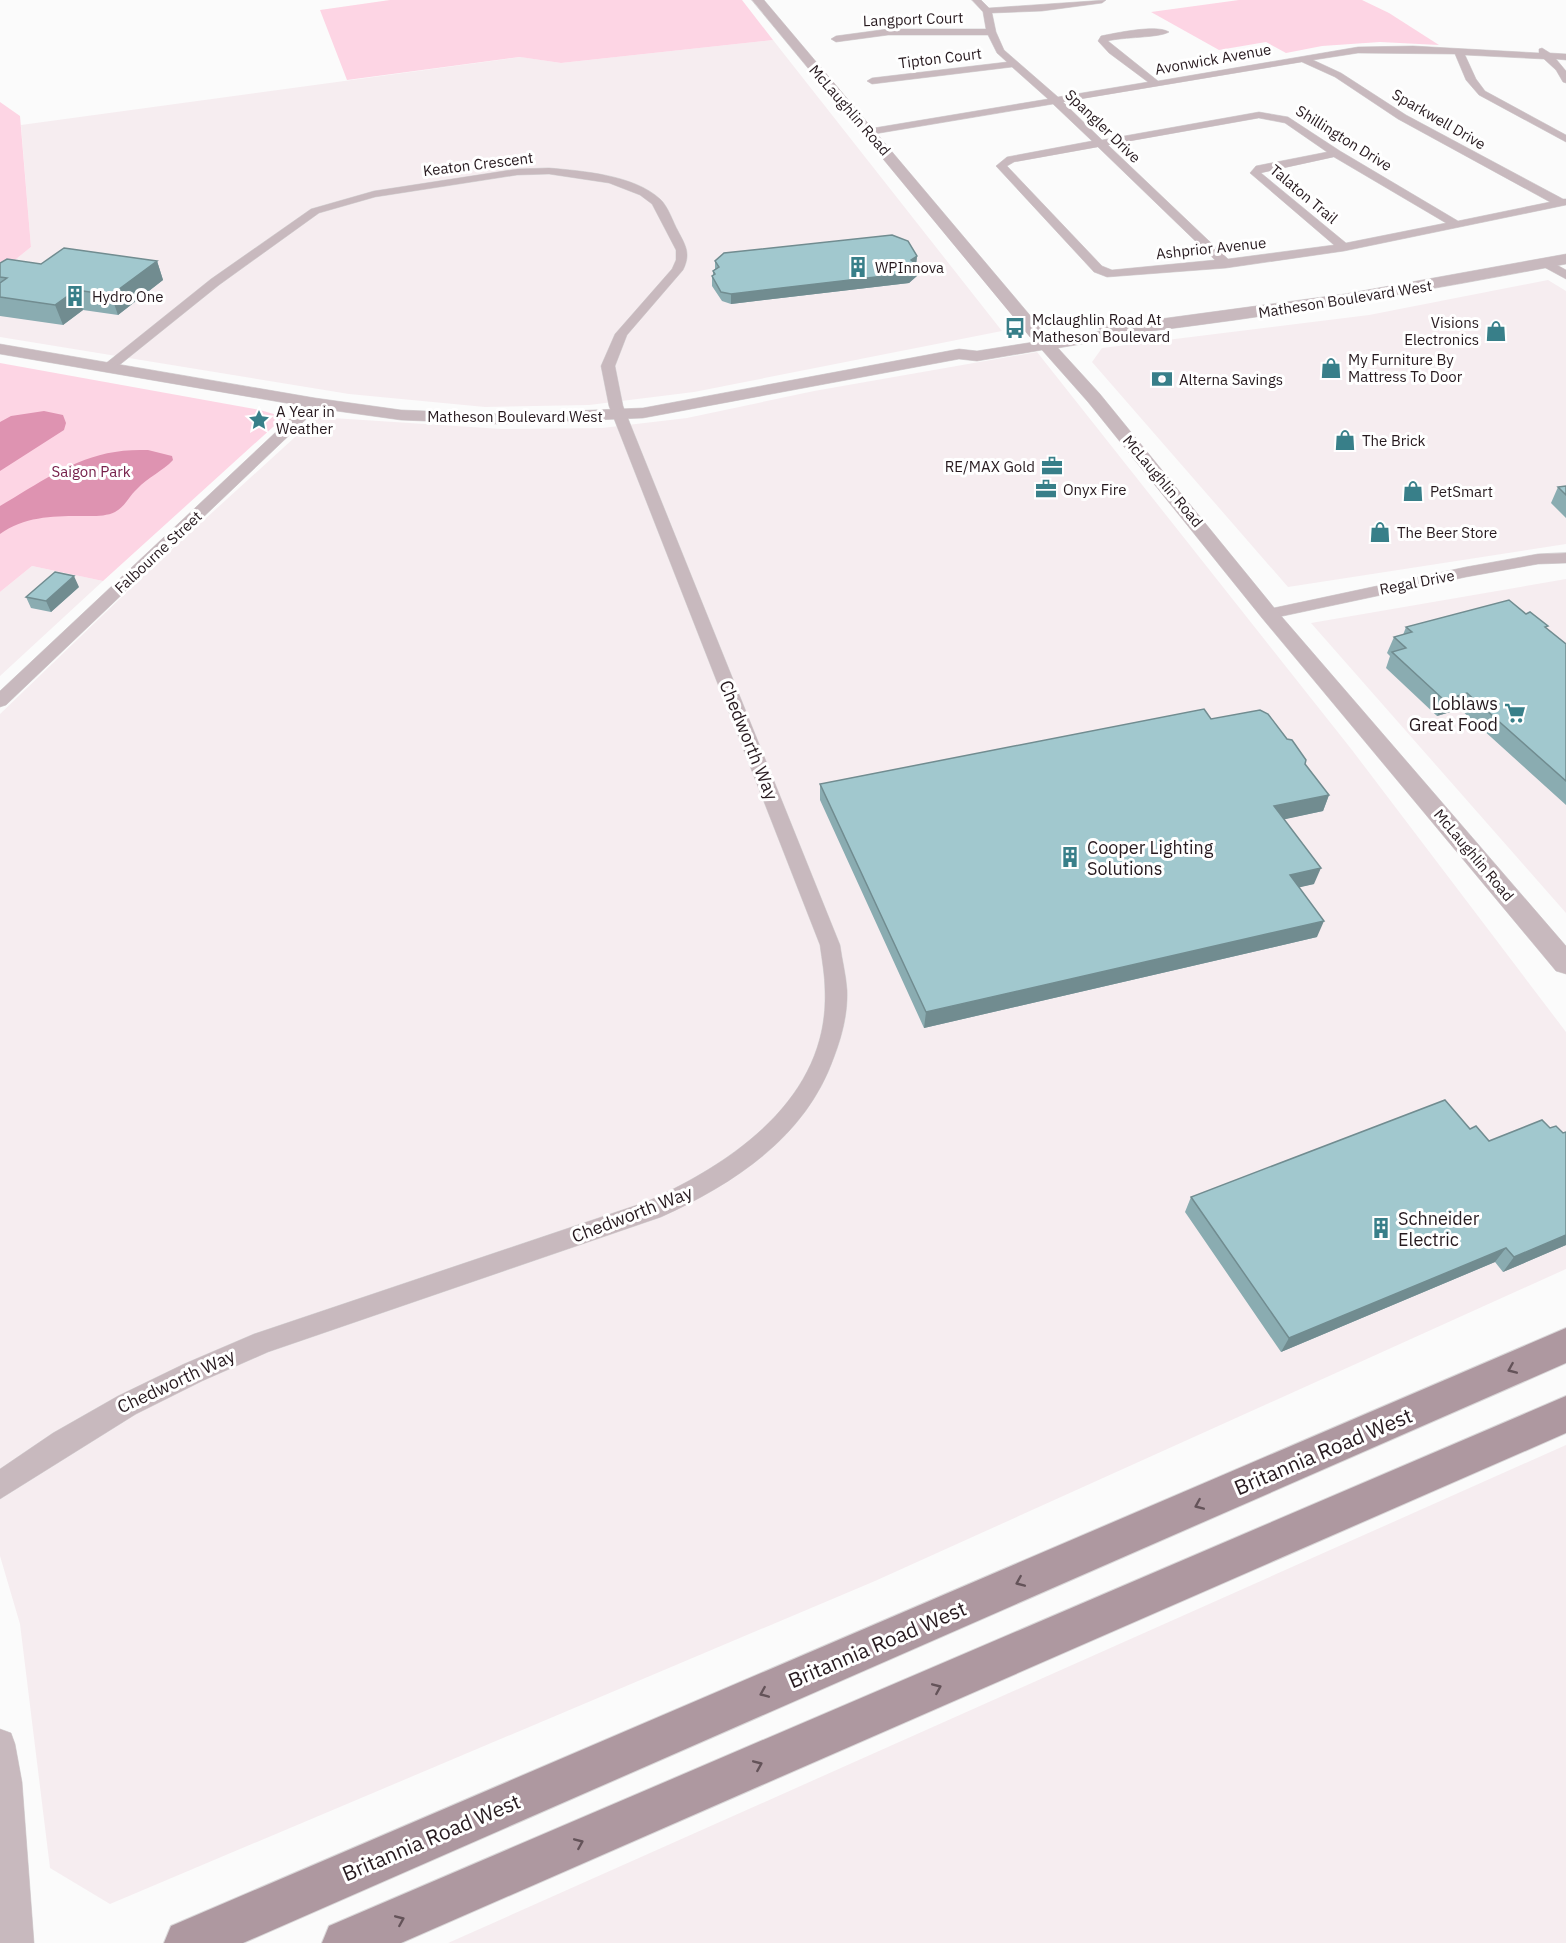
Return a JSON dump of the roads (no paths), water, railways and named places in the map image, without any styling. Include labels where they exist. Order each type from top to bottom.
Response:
[{"type":"main road","name":"Britannia Road West","points":[[188,1943],[1566,1345]]},
{"type":"main road","points":[[346,1943],[1566,1414]]},
{"type":"street","name":"McLaughlin Road","points":[[758,0],[1196,522],[1269,614],[1566,964]]},
{"type":"street","points":[[976,0],[987,11],[1042,8],[1102,0]]},
{"type":"street","name":"Spangler Drive","points":[[987,11],[1000,51],[1056,101],[1226,264]]},
{"type":"street","name":"Langport Court","points":[[837,39],[888,32],[992,32]]},
{"type":"street","points":[[1156,84],[1112,51],[1103,41],[1104,38],[1135,33],[1164,33]]},
{"type":"street","points":[[1539,48],[1563,68],[1566,80]]},
{"type":"street","name":"Avonwick Avenue","points":[[868,132],[1302,59],[1375,50],[1566,57]]},
{"type":"street","points":[[1459,52],[1471,80],[1482,93],[1566,139]]},
{"type":"street","name":"Sparkwell Drive","points":[[1302,59],[1338,75],[1415,125],[1564,203]]},
{"type":"street","name":"Tipton Court","points":[[872,81],[1013,64]]},
{"type":"street","name":"Shillington Drive","points":[[1098,143],[1265,116],[1288,120],[1336,153],[1457,225]]},
{"type":"street","name":"Ashprior Avenue","points":[[1098,143],[1011,159],[1002,166],[1098,269],[1106,273],[1226,264],[1344,247],[1564,203]]},
{"type":"street","name":"Talaton Trail","points":[[1336,153],[1260,168],[1255,173],[1344,247]]},
{"type":"street","name":"Keaton Crescent","points":[[107,368],[222,277],[315,211],[374,194],[441,182],[532,171],[580,174],[628,185],[657,201],[682,250],[682,260],[676,270],[621,334],[608,366],[620,416]]},
{"type":"street","name":"Matheson Boulevard West","points":[[0,349],[315,403],[400,415],[465,419],[620,416],[695,405],[959,354],[977,356],[1043,340],[1111,334],[1123,328],[1231,317],[1343,301],[1566,260]]},
{"type":"street","points":[[1546,263],[1566,275]]},
{"type":"street","name":"Falbourne Street","points":[[0,701],[315,403]]},
{"type":"street","name":"Chedworth Way","points":[[0,1485],[86,1426],[136,1398],[217,1360],[274,1338],[653,1210],[704,1187],[755,1152],[783,1125],[806,1095],[828,1050],[834,1028],[837,985],[830,945],[620,416]]},
{"type":"street","name":"Regal Drive","points":[[1269,614],[1471,571],[1538,559],[1566,558]]},
{"type":"street","points":[[0,1744],[6,1782],[17,1943]]},
{"type":"place","name":"WPInnova","points":[[858,267]]},
{"type":"place","name":"Hydro One","points":[[75,296]]},
{"type":"place","name":"Mclaughlin Road At Matheson Boulevard","points":[[1015,328]]},
{"type":"place","name":"Visions Electronics","points":[[1496,331]]},
{"type":"place","name":"My Furniture By Mattress To Door","points":[[1331,368]]},
{"type":"place","name":"Alterna Savings","points":[[1162,379]]},
{"type":"place","name":"A Year in Weather","points":[[259,420]]},
{"type":"place","name":"The Brick","points":[[1345,440]]},
{"type":"place","name":"RE/MAX Gold","points":[[1052,466]]},
{"type":"place","name":"Onyx Fire","points":[[1046,489]]},
{"type":"place","name":"PetSmart","points":[[1413,491]]},
{"type":"place","name":"The Beer Store","points":[[1380,532]]},
{"type":"place","name":"Loblaws Great Food","points":[[1515,713]]},
{"type":"place","name":"Cooper Lighting Solutions","points":[[1070,857]]},
{"type":"place","name":"Schneider Electric","points":[[1381,1228]]},
{"type":"park label","name":"Saigon Park","points":[[91,471]]}]
